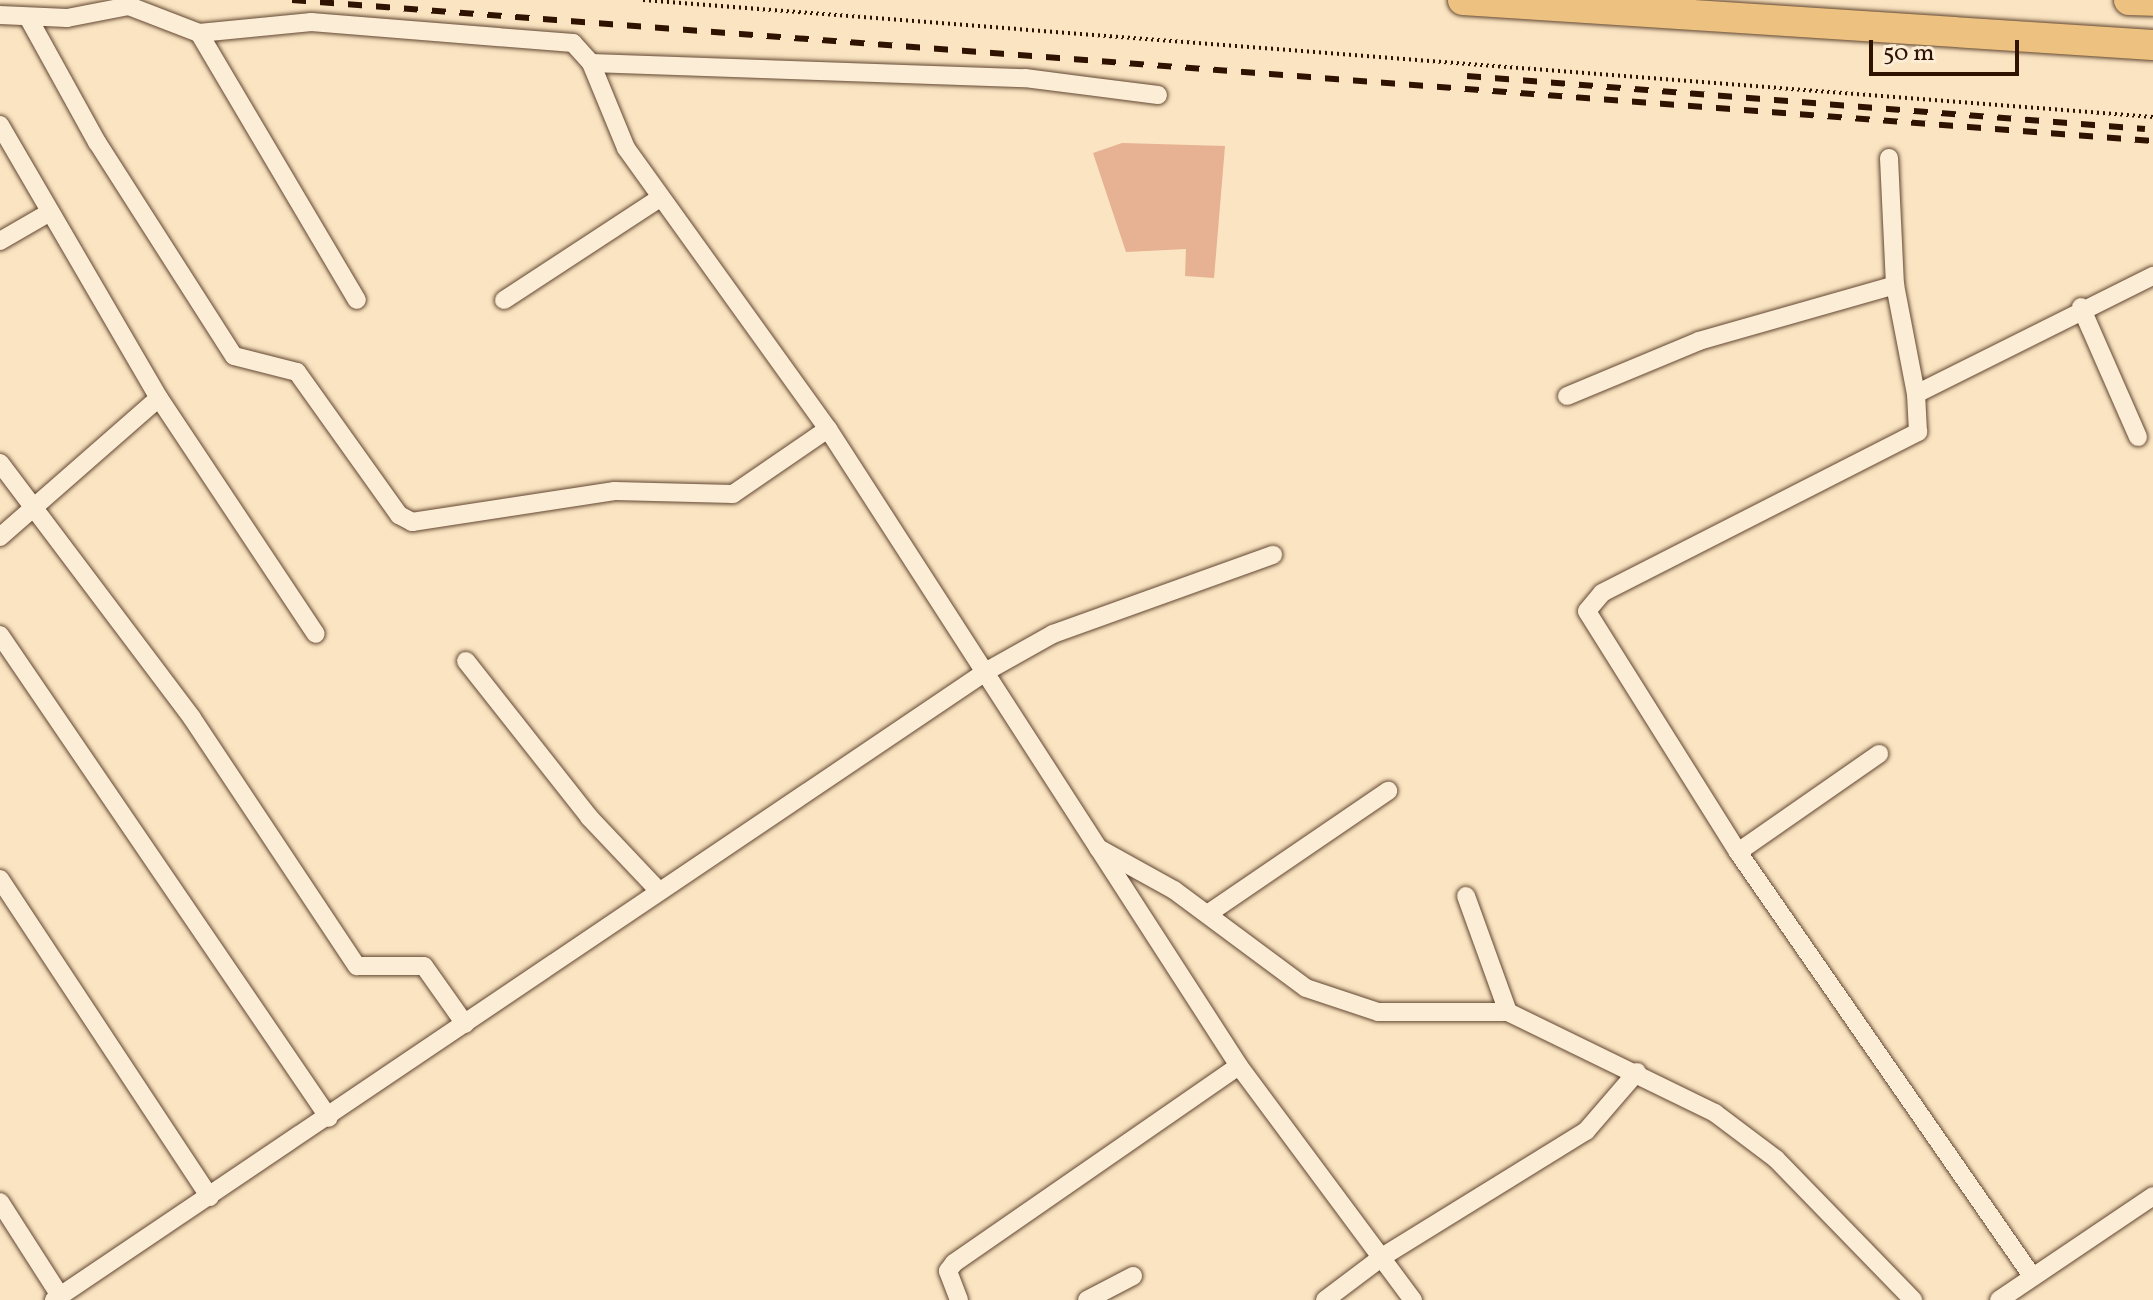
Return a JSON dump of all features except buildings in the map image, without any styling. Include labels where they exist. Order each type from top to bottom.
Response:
[{"type":"highway","points":[[1463,0],[2153,45]]},
{"type":"highway","points":[[2129,0],[2153,1]]},
{"type":"street","points":[[0,15],[29,19],[129,6],[199,33],[311,22],[416,26],[551,38],[573,43],[591,63],[626,148],[828,429],[987,671],[1096,847],[1239,1066],[1413,1300]]},
{"type":"street","points":[[29,19],[97,142],[234,356],[297,372],[399,515],[412,522],[615,491],[733,494],[828,429]]},
{"type":"street","points":[[199,33],[357,300]]},
{"type":"street","points":[[591,63],[1025,78],[1158,95]]},
{"type":"street","points":[[0,125],[159,398],[316,634]]},
{"type":"street","points":[[1889,158],[1895,285],[1916,394],[1918,432],[1602,593],[1587,611],[1738,852],[2032,1276]]},
{"type":"street","points":[[504,300],[660,198]]},
{"type":"street","points":[[0,241],[50,212]]},
{"type":"street","points":[[1916,394],[2081,307],[2153,276]]},
{"type":"street","points":[[1567,396],[1699,341],[1895,285]]},
{"type":"street","points":[[2081,307],[2138,437]]},
{"type":"street","points":[[0,537],[159,398]]},
{"type":"street","points":[[0,463],[192,718],[357,966],[424,966],[465,1024]]},
{"type":"street","points":[[0,1202],[57,1298],[329,1118],[987,671],[1053,634],[1273,555]]},
{"type":"street","points":[[0,635],[329,1118]]},
{"type":"street","points":[[466,661],[589,817],[659,891]]},
{"type":"street","points":[[1738,852],[1879,754]]},
{"type":"street","points":[[1209,913],[1388,791]]},
{"type":"street","points":[[1096,847],[1209,913],[1288,979],[1357,1007],[1508,1012],[1637,1072],[1747,1134],[1913,1300]]},
{"type":"street","points":[[0,879],[210,1197]]},
{"type":"street","points":[[1466,896],[1508,1012]]},
{"type":"street","points":[[959,1300],[948,1271],[954,1263],[1239,1066]]},
{"type":"street","points":[[1325,1300],[1382,1257],[1586,1131],[1637,1072]]},
{"type":"street","points":[[1999,1300],[2153,1196]]},
{"type":"street","points":[[1087,1300],[1133,1276]]},
{"type":"path","points":[[643,0],[2153,117]]},
{"type":"railway","points":[[292,0],[2153,141]]},
{"type":"railway","points":[[1467,76],[2145,129]]}]
